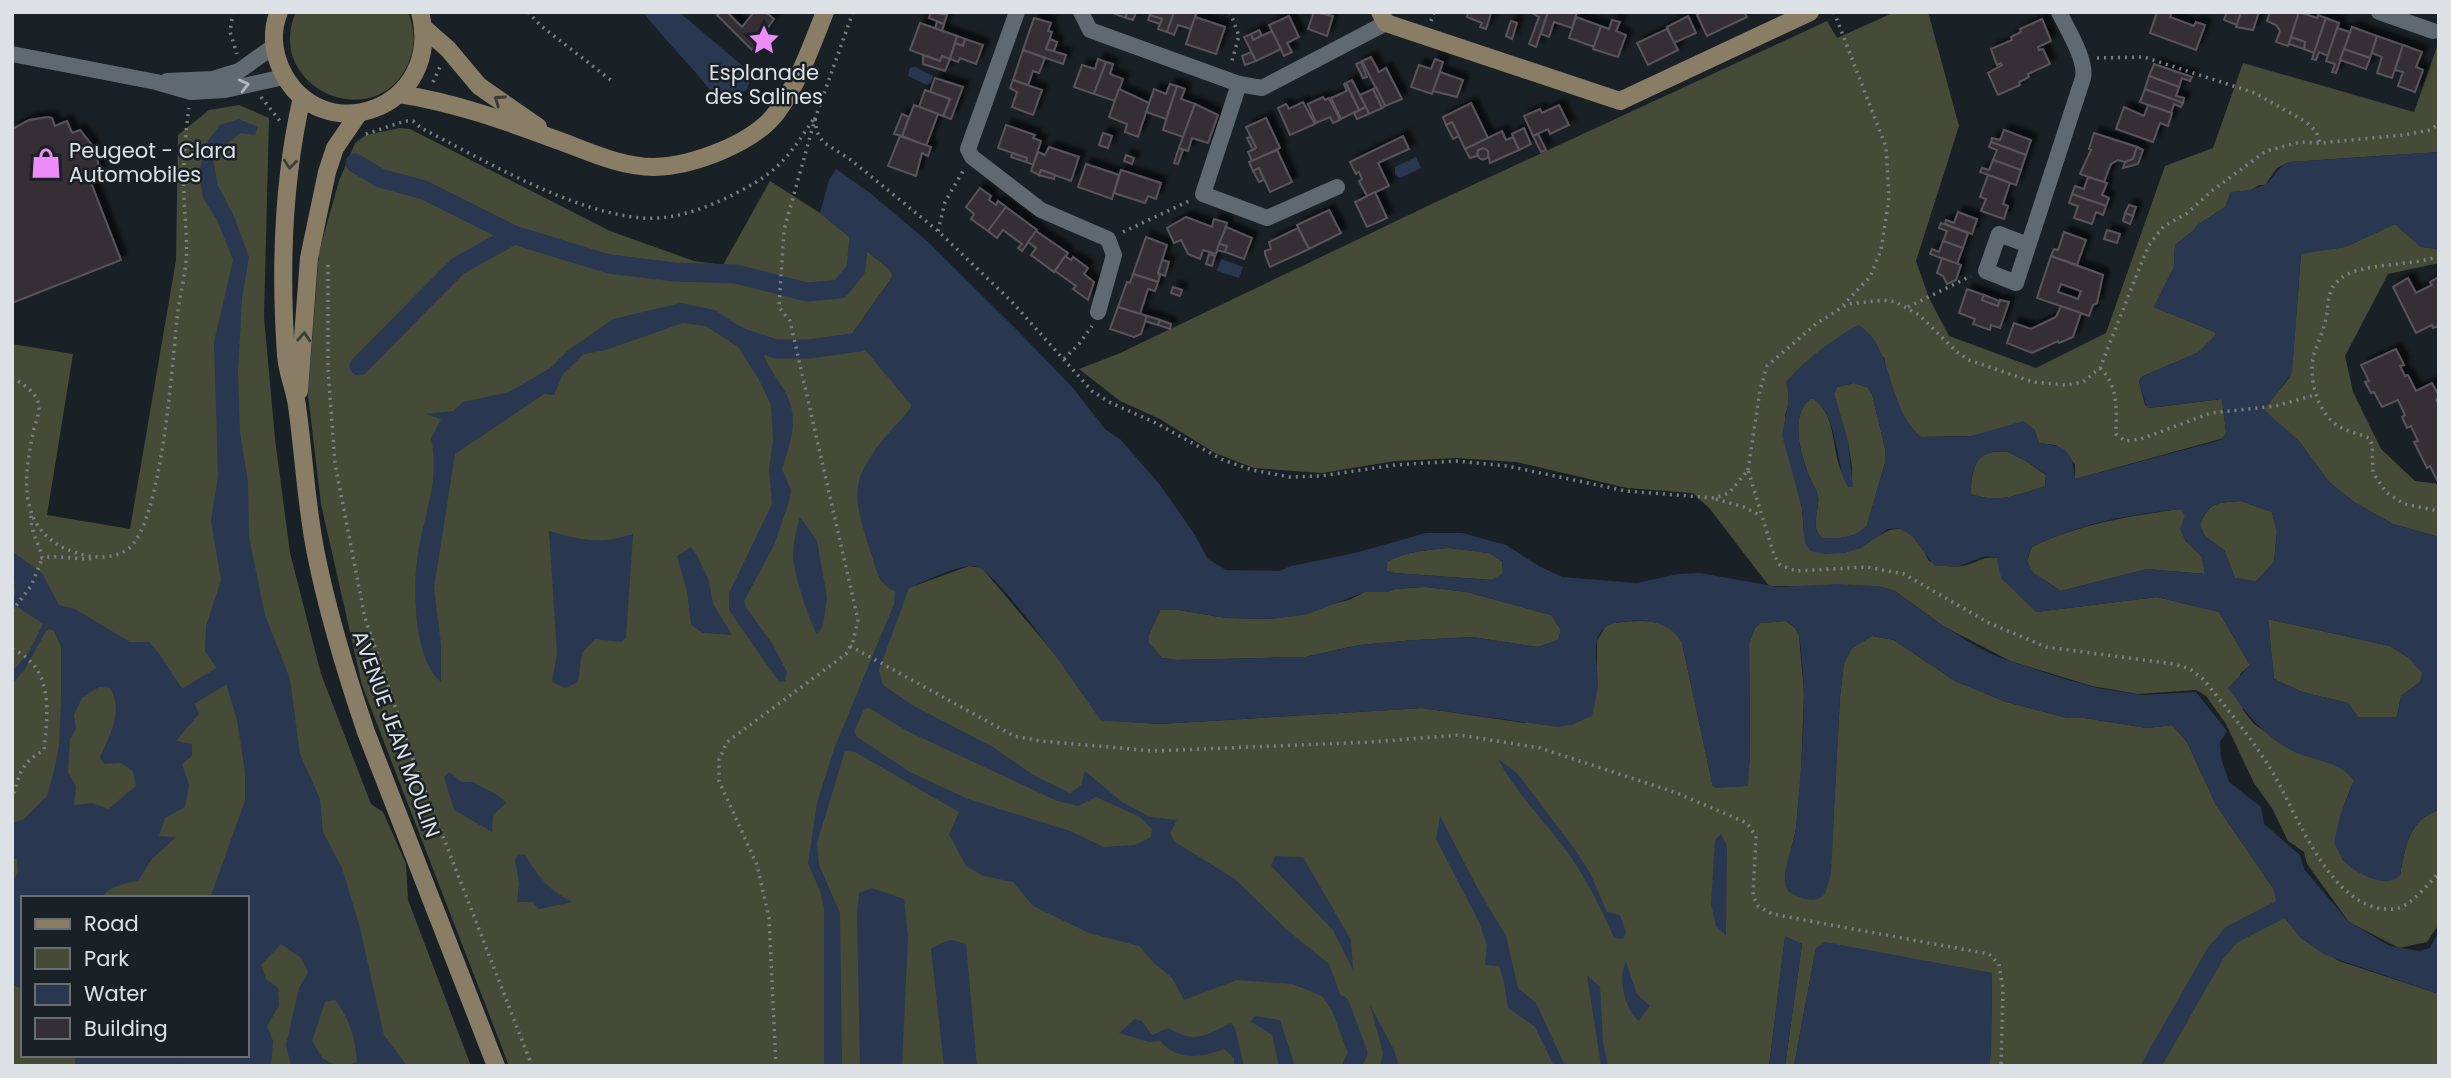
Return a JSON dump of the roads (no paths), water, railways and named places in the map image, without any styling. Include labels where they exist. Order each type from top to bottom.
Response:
[{"type":"main road","points":[[279,12],[274,46],[284,77],[302,97],[329,111],[359,113],[374,109],[399,94],[415,75],[423,52],[422,20]]},
{"type":"main road","points":[[399,94],[473,111],[602,157],[654,167],[701,159],[739,143],[775,115],[800,76],[825,12]]},
{"type":"main road","points":[[1383,18],[1620,101],[1810,12]]},
{"type":"main road","points":[[422,20],[479,86],[556,139]]},
{"type":"main road","name":"AVENUE JEAN MOULIN","points":[[302,97],[289,164],[285,262],[286,358],[297,405],[315,552],[349,683],[496,1066]]},
{"type":"main road","name":"AVENUE JEAN MOULIN","points":[[297,405],[303,358],[309,258],[327,172],[335,148],[359,113]]},
{"type":"street","points":[[1017,12],[968,149],[972,157],[1041,210],[1108,239],[1114,256],[1098,312]]},
{"type":"street","points":[[1081,12],[1090,30],[1233,81],[1262,88],[1383,18]]},
{"type":"street","points":[[2028,245],[1999,234],[1986,271],[2016,283],[2085,71],[2059,12]]},
{"type":"street","points":[[2379,12],[2433,31]]},
{"type":"street","points":[[156,82],[213,79],[239,71],[274,46]]},
{"type":"street","points":[[12,54],[156,82],[191,92],[225,90],[284,77]]},
{"type":"street","points":[[1233,81],[1203,194],[1268,218],[1336,187]]},
{"type":"water","points":[[643,12],[679,12],[752,74],[747,89],[722,106]]},
{"type":"water","points":[[915,67],[933,76],[931,83],[927,85],[908,76],[910,68]]},
{"type":"water","points":[[239,119],[258,127],[255,135],[241,133],[212,154],[218,186],[233,214],[249,257],[242,298],[238,373],[240,432],[248,482],[249,537],[265,615],[290,679],[300,754],[320,799],[323,832],[342,868],[360,928],[384,1035],[407,1066],[344,1066],[357,1062],[356,1053],[348,1022],[335,1000],[325,1002],[312,1041],[323,1059],[338,1066],[291,1066],[286,1045],[299,988],[308,972],[301,958],[281,944],[261,965],[266,979],[278,988],[279,1006],[267,1026],[273,1041],[271,1066],[235,1066],[235,1057],[248,1057],[248,896],[211,896],[245,801],[245,772],[237,720],[225,680],[205,651],[206,626],[221,580],[211,521],[218,476],[214,342],[233,260],[217,220],[203,198],[199,173],[206,143],[220,125]]},
{"type":"water","points":[[2439,152],[2439,249],[2421,247],[2395,224],[2345,247],[2301,254],[2292,373],[2264,410],[2299,441],[2329,482],[2354,502],[2393,524],[2439,537],[2439,810],[2429,814],[2415,827],[2407,844],[2400,875],[2388,881],[2372,879],[2350,867],[2334,842],[2340,816],[2354,780],[2334,765],[2295,752],[2275,740],[2249,716],[2228,688],[2250,665],[2219,612],[2157,597],[2036,612],[2001,578],[1997,558],[1986,556],[1959,566],[1935,566],[1912,536],[1899,528],[1888,529],[1861,548],[1844,553],[1824,554],[1811,551],[1805,544],[1802,508],[1782,435],[1789,399],[1786,382],[1819,350],[1858,325],[1878,346],[1902,410],[1921,437],[1971,436],[2024,421],[2034,429],[2039,443],[2056,446],[2067,452],[2075,479],[2221,440],[2226,432],[2222,399],[2147,408],[2139,382],[2141,377],[2199,352],[2216,335],[2215,332],[2154,307],[2174,267],[2175,245],[2196,226],[2225,207],[2231,192],[2264,185],[2289,162]],"holes":[[[1854,383],[1867,387],[1872,394],[1885,448],[1885,463],[1867,525],[1852,535],[1822,538],[1816,529],[1818,496],[1802,457],[1799,424],[1805,405],[1812,398],[1826,413],[1844,480],[1848,487],[1853,487],[1848,442],[1834,394],[1837,387]],[[1991,452],[2008,452],[2026,461],[2046,474],[2045,486],[1999,498],[1971,494],[1976,464]],[[2241,501],[2272,512],[2277,532],[2274,562],[2256,581],[2235,578],[2224,550],[2204,535],[2200,524],[2203,516],[2211,507],[2220,503]],[[2181,509],[2185,515],[2180,529],[2185,540],[2202,557],[2205,574],[2147,569],[2061,591],[2033,573],[2027,561],[2032,547],[2049,539],[2086,526]],[[2268,619],[2390,646],[2409,658],[2422,673],[2420,682],[2401,696],[2397,717],[2358,717],[2348,703],[2302,692],[2274,679]]]},
{"type":"water","points":[[1416,157],[1421,168],[1400,178],[1395,175],[1395,167]]},
{"type":"water","points":[[836,169],[870,193],[927,241],[1073,388],[1105,429],[1120,439],[1160,485],[1193,532],[1208,559],[1226,570],[1279,571],[1426,533],[1462,533],[1506,545],[1562,577],[1637,583],[1678,574],[1700,573],[1778,587],[1837,584],[1878,586],[1895,591],[1979,648],[2058,677],[2097,688],[2141,695],[2196,692],[2227,731],[2220,742],[2221,758],[2229,782],[2261,807],[2264,824],[2300,855],[2304,869],[2349,922],[2390,946],[2420,951],[2430,948],[2439,931],[2439,994],[2325,955],[2301,938],[2281,913],[2257,920],[2256,918],[2277,904],[2273,888],[2216,805],[2187,742],[2172,725],[2147,728],[2068,718],[2006,702],[1955,681],[1894,640],[1872,636],[1852,648],[1844,663],[1831,874],[1825,894],[1811,900],[1788,891],[1785,876],[1796,828],[1804,707],[1799,635],[1786,621],[1760,623],[1755,628],[1749,644],[1748,786],[1717,788],[1713,787],[1712,783],[1682,643],[1672,630],[1658,624],[1644,621],[1620,622],[1602,630],[1596,646],[1598,684],[1592,716],[1571,725],[1558,727],[1422,708],[1160,724],[1107,721],[1101,720],[1040,635],[1002,588],[986,572],[975,566],[968,566],[951,570],[909,588],[879,670],[883,685],[912,705],[993,747],[1033,775],[1070,793],[1081,785],[1085,771],[1122,802],[1150,817],[1177,820],[1170,833],[1175,842],[1235,879],[1286,929],[1329,964],[1355,1035],[1337,1018],[1322,996],[1292,984],[1237,980],[1184,1000],[1172,978],[1139,946],[1089,933],[1033,906],[1013,882],[983,876],[966,866],[949,834],[959,812],[855,752],[845,751],[817,843],[819,865],[840,913],[842,1066],[824,1066],[824,907],[808,863],[817,803],[834,749],[894,604],[895,591],[882,581],[877,572],[861,520],[857,492],[859,480],[874,452],[912,406],[852,334],[893,276],[889,269],[820,213],[829,180]],"holes":[[[1449,548],[1489,553],[1502,561],[1503,573],[1491,580],[1387,571],[1387,562],[1402,555]],[[1425,587],[1467,592],[1551,615],[1561,630],[1558,640],[1538,647],[1472,637],[1359,645],[1305,657],[1177,660],[1162,658],[1149,643],[1149,635],[1160,610],[1179,610],[1226,618],[1271,619],[1305,615],[1365,592],[1388,592]],[[869,708],[907,731],[1057,801],[1078,806],[1096,797],[1140,817],[1152,829],[1151,837],[1135,845],[1104,847],[1070,831],[968,799],[910,772],[857,737],[854,732],[864,709]]]},
{"type":"water","points":[[1221,259],[1243,267],[1239,278],[1217,271]]},
{"type":"water","points":[[681,303],[715,310],[778,345],[763,351],[791,406],[793,427],[782,469],[791,490],[774,545],[744,601],[787,672],[785,681],[779,682],[729,610],[729,593],[772,504],[769,469],[773,440],[771,405],[738,347],[706,326],[683,323],[606,350],[584,354],[563,374],[554,395],[544,394],[455,454],[434,588],[441,644],[441,682],[425,658],[417,625],[417,560],[434,469],[431,439],[441,419],[425,414],[453,411],[463,402],[509,392],[550,368],[566,352],[613,319]]},
{"type":"water","points":[[800,517],[817,541],[827,597],[823,626],[817,635],[802,596],[794,564],[794,546]]},
{"type":"water","points":[[549,531],[590,540],[633,534],[626,638],[622,642],[595,639],[582,653],[578,682],[565,688],[552,682],[557,654]]},
{"type":"water","points":[[691,547],[709,581],[713,604],[732,635],[703,633],[691,625],[687,591],[677,556]]},
{"type":"water","points":[[12,551],[42,573],[59,605],[75,609],[130,642],[149,642],[199,714],[176,741],[192,744],[192,756],[182,764],[189,785],[185,807],[165,818],[159,836],[176,837],[151,860],[139,880],[114,888],[104,896],[21,896],[21,988],[12,985],[12,882],[18,872],[17,859],[12,859],[12,823],[24,819],[47,796],[54,771],[59,745],[61,647],[54,631],[46,631],[25,669],[12,684],[12,672],[29,652],[43,624],[13,604],[15,592]],"holes":[[[99,687],[110,688],[114,697],[114,723],[100,757],[104,764],[121,763],[133,771],[136,786],[108,809],[93,803],[74,805],[76,786],[68,772],[70,739],[76,729],[74,715],[82,698]]]},
{"type":"water","points":[[1498,759],[1517,773],[1576,851],[1590,873],[1607,912],[1620,915],[1626,932],[1623,939],[1614,938],[1576,865],[1514,785]]},
{"type":"water","points":[[449,772],[462,782],[474,782],[506,803],[493,815],[492,832],[454,810],[444,777]]},
{"type":"water","points":[[1440,816],[1506,936],[1518,988],[1536,1003],[1565,1066],[1554,1066],[1535,1027],[1508,1008],[1499,966],[1485,965],[1487,945],[1479,922],[1436,839]]},
{"type":"water","points":[[1721,834],[1727,846],[1726,936],[1716,926],[1711,904],[1715,840]]},
{"type":"water","points":[[518,854],[525,855],[551,888],[573,902],[539,909],[532,902],[517,902],[519,883],[515,860]]},
{"type":"water","points":[[1275,856],[1303,857],[1351,940],[1353,970],[1333,930],[1271,866]]},
{"type":"water","points":[[872,888],[904,899],[908,937],[902,1066],[860,1066],[857,915],[859,893]]},
{"type":"water","points":[[1785,936],[1802,944],[1785,1066],[1769,1066]]},
{"type":"water","points":[[952,940],[966,944],[977,1066],[944,1066],[931,949]]},
{"type":"water","points":[[1825,942],[1992,973],[1989,1066],[1794,1066],[1816,948]]},
{"type":"water","points":[[1626,962],[1637,994],[1650,1006],[1639,1021],[1626,1002],[1622,985]]},
{"type":"water","points":[[1587,975],[1600,987],[1603,1042],[1608,1066],[1601,1066]]},
{"type":"water","points":[[1370,1005],[1394,1050],[1399,1066],[1380,1066],[1383,1053]]},
{"type":"water","points":[[1255,1016],[1280,1020],[1295,1066],[1279,1066],[1272,1035],[1250,1021]]},
{"type":"water","points":[[1135,1019],[1142,1021],[1152,1035],[1168,1028],[1193,1037],[1207,1035],[1231,1023],[1235,1028],[1244,1066],[1234,1066],[1234,1058],[1224,1049],[1199,1056],[1182,1055],[1160,1041],[1149,1042],[1119,1033]]},
{"type":"water","points":[[75,1057],[189,1057],[188,1066],[75,1066]]},
{"type":"waterway","points":[[355,163],[380,178],[424,190],[514,235],[458,266],[359,366]]},
{"type":"waterway","points":[[514,235],[609,264],[675,272],[736,274],[807,292],[840,289],[856,269],[859,236],[864,225]]},
{"type":"waterway","points":[[746,339],[776,349],[809,349],[859,342],[880,325]]},
{"type":"waterway","points":[[169,708],[222,676],[241,657]]},
{"type":"waterway","points":[[2151,1066],[2215,954],[2231,935],[2289,905]]},
{"type":"waterway","points":[[1340,1005],[1358,1053],[1352,1066]]},
{"type":"waterway","points":[[189,1057],[250,1061],[248,1022]]},
{"type":"place","name":"Esplanade des Salines","points":[[764,40]]},
{"type":"place","name":"Peugeot - Clara Automobiles","points":[[46,163]]}]
